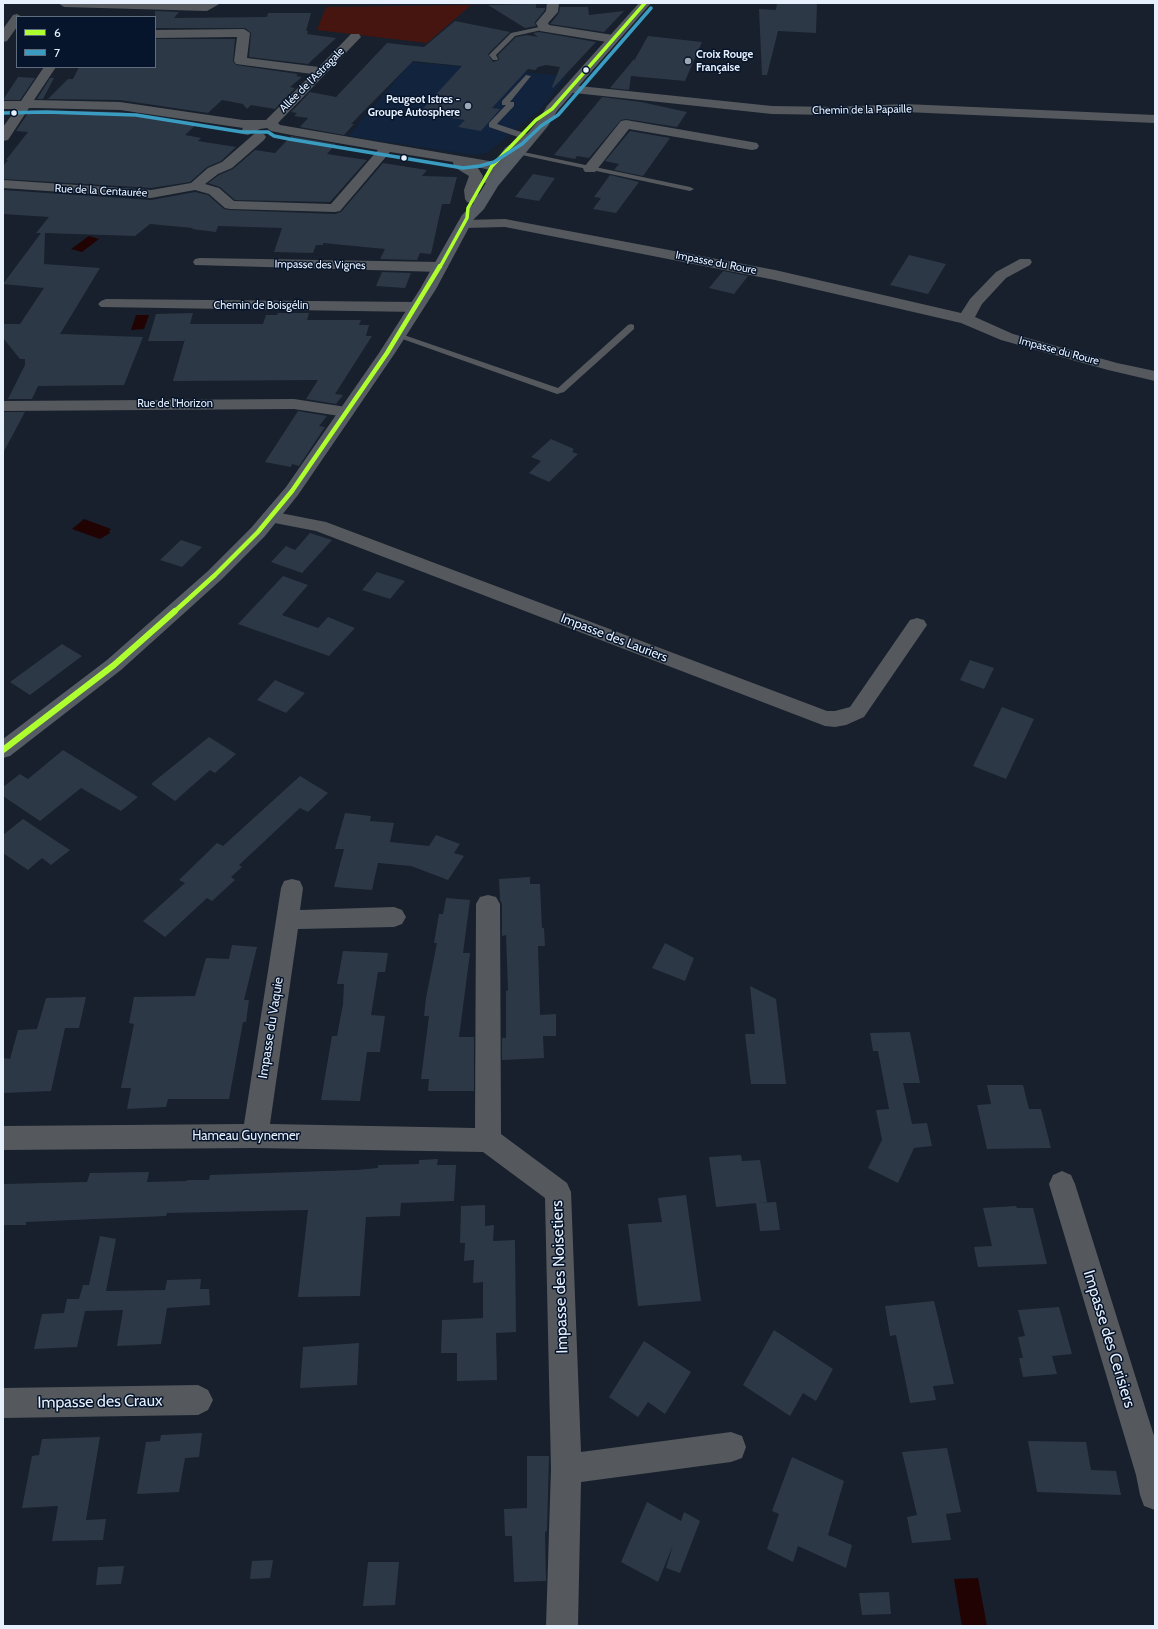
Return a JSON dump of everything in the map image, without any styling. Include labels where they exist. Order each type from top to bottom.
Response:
[{"type":"main road","points":[[493,167],[523,136],[543,123],[552,109],[645,3]]},
{"type":"main road","points":[[3,750],[114,665],[216,575],[270,518],[292,491],[398,336],[440,267],[477,201],[517,152],[523,136]]},
{"type":"street","points":[[64,3],[207,7],[215,3]]},
{"type":"street","points":[[553,3],[552,12],[542,24],[544,28],[613,39]]},
{"type":"street","points":[[3,38],[16,20]]},
{"type":"street","points":[[156,34],[244,33],[240,61],[322,71]]},
{"type":"street","name":"Allée de l'Astragale","points":[[195,186],[214,171],[227,164],[264,130],[355,37]]},
{"type":"street","points":[[3,136],[49,68]]},
{"type":"street","name":"Chemin de la Papaille","points":[[570,89],[772,110],[835,111],[905,108],[1049,113],[1155,119]]},
{"type":"street","points":[[3,105],[32,108],[129,112],[264,130],[493,167],[477,201]]},
{"type":"street","points":[[590,168],[626,124],[752,146]]},
{"type":"street","points":[[264,130],[383,152],[462,162],[490,155],[523,136]]},
{"type":"street","name":"Rue de la Centaurée","points":[[3,184],[150,194],[195,186],[214,191],[230,205],[335,208],[383,152]]},
{"type":"street","points":[[462,162],[473,171],[476,176],[470,190],[477,201]]},
{"type":"street","name":"Impasse du Roure","points":[[466,221],[513,224],[762,272],[966,318],[1007,337],[1114,367],[1155,376]]},
{"type":"street","name":"Impasse des Vignes","points":[[200,262],[440,267]]},
{"type":"street","points":[[966,318],[975,302],[1001,275],[1026,262]]},
{"type":"street","name":"Chemin de Boisgélin","points":[[106,304],[416,307]]},
{"type":"street","name":"Rue de l'Horizon","points":[[3,406],[294,404],[346,412]]},
{"type":"street","name":"Impasse des Lauriers","points":[[270,518],[320,526],[825,718],[840,718],[857,712],[918,625]]},
{"type":"street","name":"Impasse du Vaquie","points":[[255,1136],[292,888]]},
{"type":"street","points":[[488,904],[488,1140]]},
{"type":"street","points":[[287,920],[394,917]]},
{"type":"street","name":"Hameau Guynemer","points":[[3,1138],[255,1136],[488,1140]]},
{"type":"street","name":"Impasse des Noisetiers","points":[[488,1140],[558,1192],[566,1469],[562,1626]]},
{"type":"street","name":"Impasse des Cerisiers","points":[[1062,1184],[1151,1475],[1155,1495]]},
{"type":"street","name":"Impasse des Craux","points":[[3,1403],[198,1400]]},
{"type":"street","points":[[566,1469],[730,1447]]},
{"type":"lane","points":[[495,59],[492,55],[513,34],[544,28]]},
{"type":"lane","points":[[523,136],[492,125],[511,104],[505,103],[528,76]]},
{"type":"lane","points":[[517,152],[690,189]]},
{"type":"lane","points":[[398,336],[557,391],[561,390],[631,328]]},
{"type":"shaded area","points":[[471,5],[427,43],[317,30],[326,7]]},
{"type":"shaded area","points":[[411,62],[567,76],[541,109],[487,153],[474,155],[348,136]]},
{"type":"shaded area","points":[[89,236],[99,239],[82,252],[71,249]]},
{"type":"shaded area","points":[[136,315],[149,315],[144,329],[131,330]]},
{"type":"shaded area","points":[[84,519],[111,529],[109,531],[110,533],[100,539],[72,529]]},
{"type":"shaded area","points":[[978,1578],[987,1626],[962,1626],[954,1579]]},
{"type":"building","points":[[777,3],[817,3],[816,33],[778,31],[767,75],[762,75],[759,9],[776,10]]},
{"type":"building","points":[[536,4],[536,8],[545,8],[545,10],[535,22],[536,26],[525,28],[488,5]]},
{"type":"building","points":[[560,7],[588,7],[589,15],[624,11],[604,32],[550,24],[559,13]]},
{"type":"building","points":[[155,11],[179,12],[174,18],[267,17],[268,13],[311,13],[306,31],[308,31],[307,34],[336,38],[308,64],[249,57],[251,33],[245,28],[156,28]]},
{"type":"building","points":[[455,21],[510,32],[488,54],[493,62],[499,60],[498,55],[516,37],[527,35],[538,37],[533,33],[539,32],[596,42],[553,88],[552,87],[560,67],[546,65],[538,67],[535,70],[528,69],[492,108],[500,109],[481,131],[458,127],[465,120],[419,113],[462,66],[413,61],[351,124],[354,124],[344,135],[300,127],[308,118],[294,116],[297,113],[291,112],[310,92],[336,97],[387,43],[424,47]]},
{"type":"building","points":[[648,36],[702,42],[685,81],[631,76],[629,90],[610,88],[634,59],[634,61]]},
{"type":"building","points":[[156,39],[235,39],[233,61],[236,65],[298,74],[296,76],[302,77],[290,87],[295,88],[275,109],[251,105],[247,109],[243,104],[222,100],[208,113],[120,100],[48,99],[68,79],[73,79],[78,68],[156,68]]},
{"type":"building","points":[[18,77],[35,78],[20,100],[3,100]]},
{"type":"building","points":[[50,78],[54,78],[43,99],[37,99]]},
{"type":"building","points":[[602,97],[641,102],[687,112],[677,127],[626,119],[621,120],[589,158],[577,156],[575,159],[554,155]]},
{"type":"building","points":[[30,110],[120,112],[198,123],[185,135],[201,138],[198,141],[236,147],[221,161],[207,167],[190,182],[151,188],[3,179],[3,166],[8,160],[6,160],[28,132],[16,131]]},
{"type":"building","points":[[630,131],[670,138],[643,176],[614,170],[619,164],[605,161]]},
{"type":"building","points":[[291,136],[336,144],[327,154],[367,160],[330,202],[235,200],[220,187],[208,183],[219,175],[233,169],[255,150],[275,153]]},
{"type":"building","points":[[383,163],[427,170],[422,176],[457,177],[450,204],[442,204],[431,254],[420,253],[417,260],[380,259],[385,249],[323,243],[323,245],[316,245],[313,253],[274,252],[282,228],[218,226],[216,232],[192,229],[193,228],[150,224],[135,236],[45,233],[44,264],[100,268],[60,334],[143,337],[124,385],[38,386],[32,399],[8,399],[25,365],[25,359],[20,359],[3,338],[3,324],[20,324],[44,288],[3,284],[41,233],[36,233],[49,217],[3,214],[3,190],[151,200],[195,192],[208,195],[224,209],[230,210],[335,214],[341,212]]},
{"type":"building","points":[[533,174],[555,178],[539,201],[515,197]]},
{"type":"building","points":[[610,175],[639,182],[616,213],[593,209],[601,198],[594,197]]},
{"type":"building","points":[[909,255],[946,264],[928,294],[890,285]]},
{"type":"building","points":[[723,271],[748,276],[734,294],[709,288]]},
{"type":"building","points":[[382,272],[411,273],[405,288],[376,286]]},
{"type":"building","points":[[193,313],[190,324],[263,324],[266,315],[277,315],[278,313],[309,313],[307,320],[361,320],[359,325],[369,325],[366,336],[372,336],[335,394],[343,395],[336,404],[306,399],[318,380],[173,381],[184,341],[148,341],[156,314]]},
{"type":"building","points":[[298,411],[327,416],[319,426],[325,427],[299,466],[292,464],[291,467],[265,462]]},
{"type":"building","points":[[3,412],[25,412],[3,453]]},
{"type":"building","points":[[551,439],[574,449],[572,452],[578,454],[549,482],[529,473],[541,461],[531,457]]},
{"type":"building","points":[[310,533],[332,540],[302,573],[271,562],[286,546],[295,550]]},
{"type":"building","points":[[181,540],[202,547],[182,567],[160,560]]},
{"type":"building","points":[[377,572],[405,581],[390,599],[362,590]]},
{"type":"building","points":[[283,576],[308,585],[282,615],[318,628],[328,617],[355,628],[329,656],[238,624]]},
{"type":"building","points":[[62,644],[82,656],[30,695],[10,682]]},
{"type":"building","points":[[970,660],[994,668],[984,689],[960,680]]},
{"type":"building","points":[[275,680],[305,693],[286,713],[257,700]]},
{"type":"building","points":[[1002,707],[1034,719],[1006,779],[973,766]]},
{"type":"building","points":[[209,737],[236,754],[215,773],[210,770],[175,801],[151,784]]},
{"type":"building","points":[[63,750],[138,797],[121,811],[81,788],[40,821],[3,796],[3,787],[20,774],[28,779]]},
{"type":"building","points":[[300,776],[328,793],[308,812],[300,808],[239,865],[242,867],[231,877],[235,880],[212,901],[207,898],[165,937],[143,921],[185,883],[179,880],[217,843],[223,846]]},
{"type":"building","points":[[345,813],[371,816],[370,821],[394,823],[390,842],[429,846],[436,835],[460,844],[454,853],[464,856],[448,880],[411,866],[378,863],[372,890],[334,887],[344,849],[335,849]]},
{"type":"building","points":[[23,819],[70,850],[51,865],[42,858],[28,870],[3,853],[3,835]]},
{"type":"building","points":[[530,877],[530,884],[540,884],[542,928],[544,928],[545,946],[538,946],[540,1015],[556,1014],[556,1036],[543,1036],[544,1058],[502,1060],[502,1038],[506,1038],[506,991],[508,990],[506,935],[502,936],[502,904],[500,900],[499,879]]},
{"type":"building","points":[[446,898],[470,900],[463,953],[470,953],[459,1037],[474,1037],[474,1091],[428,1091],[429,1079],[421,1079],[429,1016],[424,1016],[426,998],[437,943],[434,943],[439,914],[443,914]]},
{"type":"building","points":[[665,943],[694,958],[685,981],[652,968]]},
{"type":"building","points":[[232,945],[257,947],[244,1000],[249,1000],[246,1022],[243,1022],[229,1099],[168,1099],[166,1107],[127,1109],[131,1088],[121,1088],[134,1024],[129,1023],[134,997],[195,996],[206,958],[229,959]]},
{"type":"building","points":[[343,951],[388,953],[385,972],[378,972],[371,1015],[385,1016],[380,1052],[367,1052],[360,1101],[321,1100],[332,1036],[337,1036],[343,1004],[344,984],[337,984]]},
{"type":"building","points":[[750,986],[776,999],[786,1084],[751,1084],[745,1034],[755,1034]]},
{"type":"building","points":[[86,997],[79,1028],[65,1028],[51,1091],[3,1093],[3,1058],[10,1059],[18,1030],[37,1029],[46,998]]},
{"type":"building","points":[[910,1032],[920,1083],[903,1083],[912,1124],[927,1123],[932,1146],[914,1148],[898,1183],[868,1168],[882,1140],[876,1110],[889,1109],[878,1051],[873,1051],[870,1033]]},
{"type":"building","points":[[987,1085],[1023,1085],[1029,1109],[1041,1109],[1051,1148],[987,1149],[977,1105],[991,1104]]},
{"type":"building","points":[[741,1155],[742,1161],[760,1160],[767,1202],[716,1207],[709,1157]]},
{"type":"building","points":[[438,1159],[437,1165],[456,1165],[454,1201],[401,1203],[400,1216],[366,1217],[360,1296],[298,1297],[308,1210],[167,1213],[166,1216],[26,1222],[26,1225],[3,1225],[3,1184],[87,1182],[90,1173],[149,1172],[147,1182],[209,1180],[210,1175],[356,1170],[378,1168],[378,1165],[419,1164],[419,1160]]},
{"type":"building","points":[[686,1195],[701,1301],[638,1306],[628,1224],[662,1222],[658,1198]]},
{"type":"building","points":[[776,1202],[780,1230],[760,1231],[756,1203]]},
{"type":"building","points":[[485,1205],[485,1226],[494,1225],[493,1241],[515,1240],[516,1332],[496,1333],[497,1380],[457,1381],[457,1353],[441,1353],[442,1320],[483,1318],[483,1282],[473,1283],[474,1260],[464,1261],[465,1243],[460,1243],[461,1206]]},
{"type":"building","points":[[1016,1206],[1017,1208],[1033,1208],[1047,1264],[978,1267],[974,1247],[992,1246],[983,1208]]},
{"type":"building","points":[[100,1236],[116,1239],[106,1291],[165,1290],[167,1280],[201,1279],[200,1289],[209,1289],[210,1305],[167,1308],[161,1344],[117,1346],[123,1310],[85,1311],[77,1347],[34,1349],[42,1314],[64,1313],[67,1299],[79,1299],[83,1285],[89,1285]]},
{"type":"building","points":[[934,1301],[954,1384],[933,1386],[936,1400],[910,1403],[896,1335],[890,1336],[885,1306]]},
{"type":"building","points":[[1059,1307],[1072,1354],[1052,1356],[1057,1374],[1023,1377],[1019,1358],[1023,1358],[1018,1337],[1025,1336],[1018,1310]]},
{"type":"building","points":[[774,1330],[833,1369],[816,1401],[803,1393],[790,1416],[743,1385]]},
{"type":"building","points":[[644,1341],[691,1372],[665,1414],[648,1402],[638,1417],[609,1397]]},
{"type":"building","points":[[359,1343],[357,1385],[300,1388],[303,1347]]},
{"type":"building","points":[[202,1433],[199,1457],[185,1458],[179,1492],[137,1494],[146,1442],[160,1441],[161,1435]]},
{"type":"building","points":[[100,1437],[86,1520],[106,1519],[103,1540],[52,1541],[58,1506],[22,1508],[32,1456],[39,1455],[42,1439]]},
{"type":"building","points":[[1028,1441],[1086,1442],[1091,1470],[1116,1471],[1121,1495],[1037,1492]]},
{"type":"building","points":[[947,1448],[961,1512],[946,1514],[951,1540],[912,1543],[907,1517],[917,1515],[902,1452]]},
{"type":"building","points":[[527,1456],[549,1456],[547,1531],[545,1532],[546,1581],[514,1582],[512,1536],[505,1536],[504,1509],[527,1508]]},
{"type":"building","points":[[792,1457],[844,1481],[828,1535],[852,1545],[846,1568],[798,1546],[793,1562],[767,1549],[779,1514],[772,1511]]},
{"type":"building","points":[[647,1502],[681,1521],[684,1512],[700,1521],[680,1573],[666,1568],[673,1545],[658,1582],[621,1562]]},
{"type":"building","points":[[273,1560],[270,1578],[250,1579],[252,1561]]},
{"type":"building","points":[[368,1562],[399,1562],[395,1605],[363,1606]]},
{"type":"building","points":[[124,1566],[121,1584],[96,1585],[98,1567]]},
{"type":"building","points":[[889,1592],[891,1614],[862,1615],[859,1593]]},
{"type":"transit line","name":"6","points":[[3,750],[114,665],[215,575],[258,532],[292,491],[387,353],[428,289],[467,218],[468,208],[492,166],[536,120],[552,109],[645,3]]},
{"type":"transit line","name":"7","points":[[3,113],[46,112],[136,115],[242,132],[268,132],[274,136],[289,139],[463,168],[480,166],[494,162],[522,144],[541,126],[558,115],[651,8]]},
{"type":"place","name":"Croix Rouge Française","points":[[688,61]]},
{"type":"place","name":"Peugeot Istres - Groupe Autosphere","points":[[468,106]]}]
